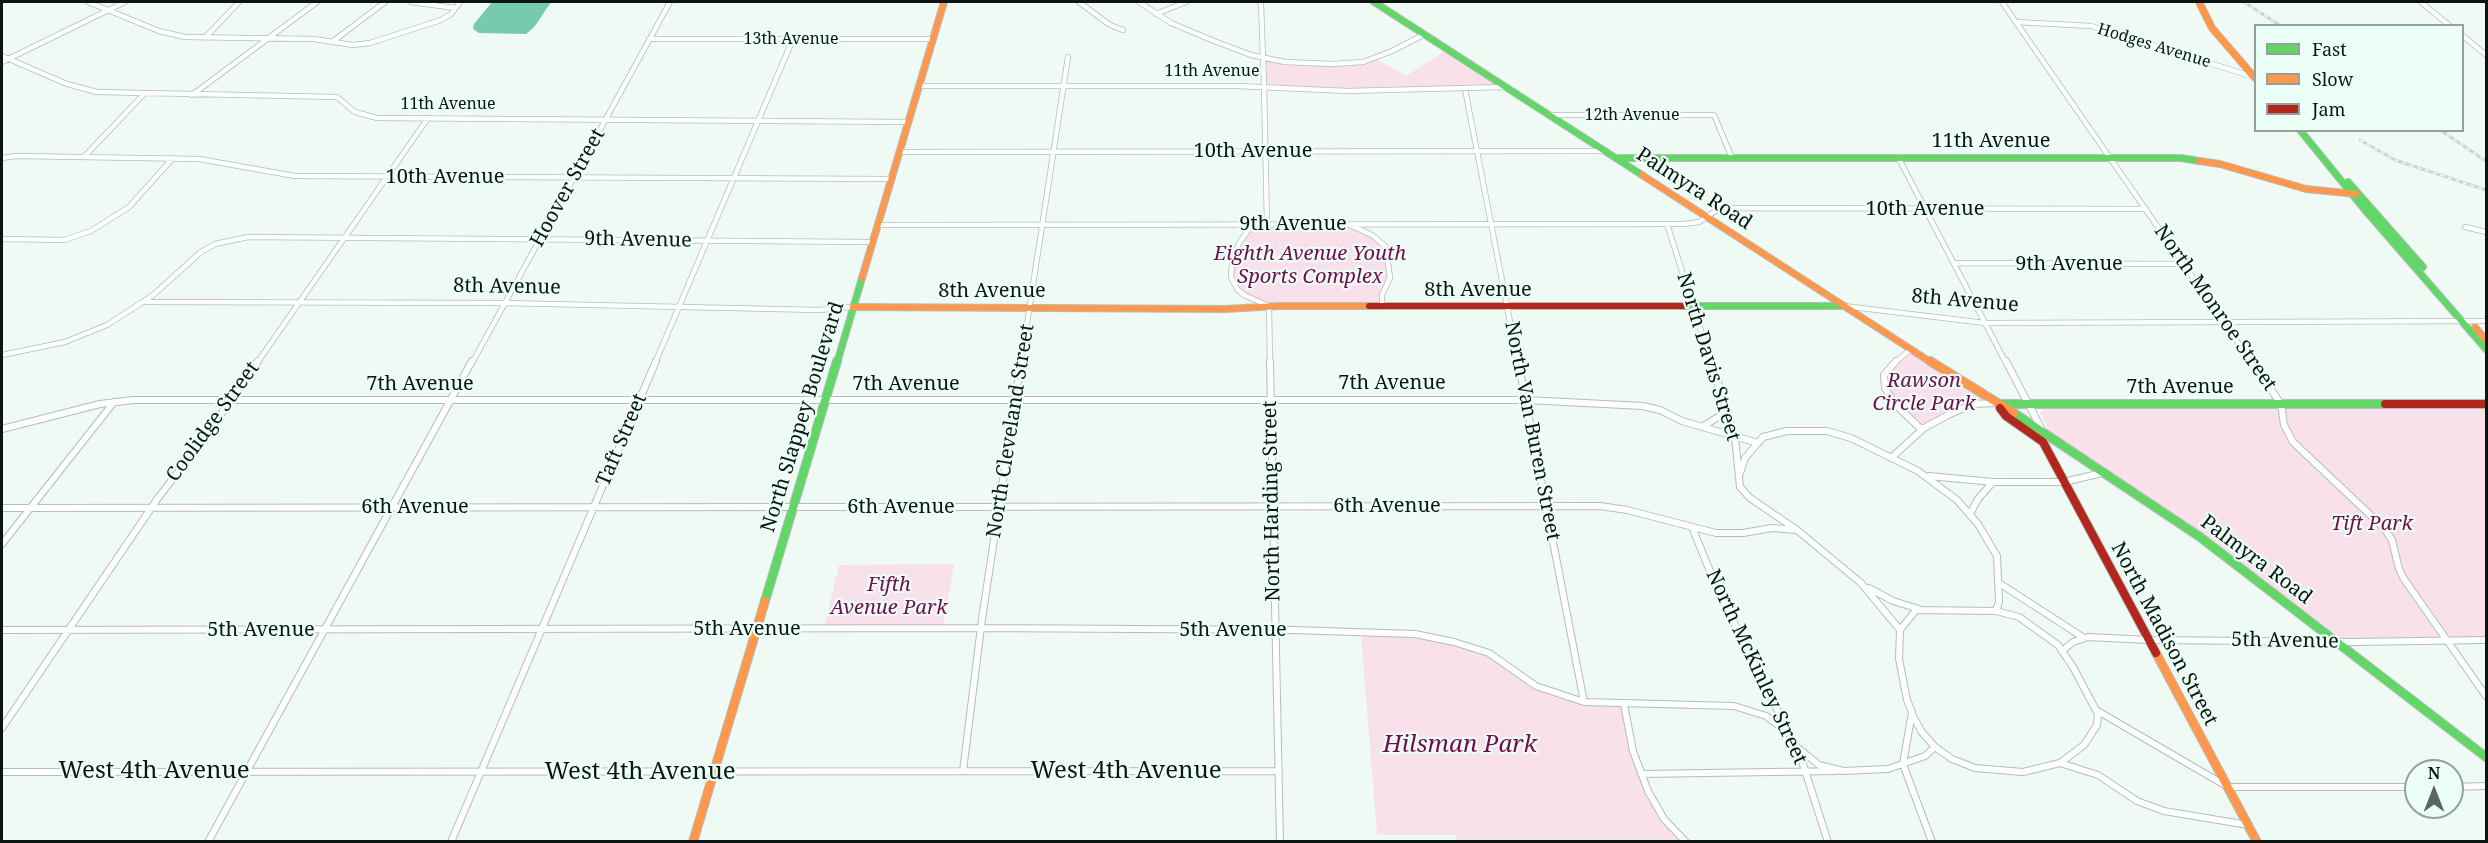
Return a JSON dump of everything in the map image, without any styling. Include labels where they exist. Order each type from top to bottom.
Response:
[{"type":"main road","name":"North Slappey Boulevard","points":[[693,842],[944,2]]},
{"type":"main road","name":"Palmyra Road","points":[[1374,2],[1996,404],[2006,416],[2102,474],[2222,552],[2487,758]]},
{"type":"main road","points":[[2199,2],[2212,28],[2254,76]]},
{"type":"main road","points":[[2302,132],[2466,321],[2487,349]]},
{"type":"main road","name":"11th Avenue","points":[[1618,158],[2110,157],[2197,159],[2241,169],[2306,189],[2356,194]]},
{"type":"main road","name":"8th Avenue","points":[[852,307],[1226,309],[1269,306],[1844,306]]},
{"type":"main road","points":[[2466,321],[2487,340]]},
{"type":"main road","name":"7th Avenue","points":[[1996,404],[2487,404]]},
{"type":"main road","name":"North Madison Street","points":[[2043,438],[2064,482],[2257,842]]},
{"type":"street","points":[[88,2],[159,32],[185,38],[314,39],[352,45],[370,43],[441,20],[460,2]]},
{"type":"street","points":[[2,62],[125,2]]},
{"type":"street","points":[[205,38],[239,2]]},
{"type":"street","points":[[192,95],[317,2]]},
{"type":"street","points":[[332,42],[385,2]]},
{"type":"street","points":[[411,2],[455,8]]},
{"type":"street","name":"Hoover Street","points":[[208,842],[670,2]]},
{"type":"street","points":[[1079,2],[1110,25],[1123,30]]},
{"type":"street","points":[[1139,2],[1156,14],[1214,41],[1262,58],[1331,64],[1363,62],[1392,51],[1425,34]]},
{"type":"street","points":[[1156,14],[1186,2]]},
{"type":"street","points":[[1259,2],[1261,4],[1264,86],[1267,224]]},
{"type":"street","name":"North Monroe Street","points":[[2002,2],[2281,404],[2284,425],[2298,447],[2386,531],[2396,551],[2399,569],[2404,579],[2487,696]]},
{"type":"street","points":[[2421,2],[2448,24]]},
{"type":"street","name":"Hodges Avenue","points":[[2016,22],[2091,26],[2254,77]]},
{"type":"street","points":[[2464,36],[2487,55]]},
{"type":"street","name":"13th Avenue","points":[[649,39],[933,39]]},
{"type":"street","name":"Taft Street","points":[[451,842],[793,39]]},
{"type":"street","name":"11th Avenue","points":[[2,56],[82,90],[143,95],[337,97],[364,115],[377,118],[908,122]]},
{"type":"street","name":"North Cleveland Street","points":[[963,771],[981,628],[1068,57]]},
{"type":"street","name":"11th Avenue","points":[[919,86],[1264,86],[1325,90],[1466,89],[1506,86]]},
{"type":"street","name":"North Van Buren Street","points":[[1466,89],[1584,702]]},
{"type":"street","points":[[84,157],[143,95]]},
{"type":"street","name":"12th Avenue","points":[[1551,115],[1714,115],[1732,158]]},
{"type":"street","name":"Coolidge Street","points":[[2,728],[150,509],[206,436],[428,118]]},
{"type":"street","name":"10th Avenue","points":[[899,152],[1606,151]]},
{"type":"street","name":"10th Avenue","points":[[2,158],[16,156],[173,158],[219,161],[295,176],[891,179]]},
{"type":"street","name":"North Madison Street","points":[[1898,157],[2029,404],[2043,438]]},
{"type":"street","points":[[2,239],[64,240],[91,231],[129,207],[173,158]]},
{"type":"street","name":"10th Avenue","points":[[1708,217],[1717,210],[1731,208],[2146,209]]},
{"type":"street","name":"9th Avenue","points":[[877,225],[1692,224],[1708,217]]},
{"type":"street","points":[[1257,224],[1250,228],[1239,243],[1232,263],[1231,277],[1237,289],[1244,295],[1269,306]]},
{"type":"street","points":[[1345,224],[1367,232],[1386,248],[1390,278],[1382,295],[1383,307]]},
{"type":"street","name":"North Davis Street","points":[[1667,224],[1728,411],[1735,437],[1740,487],[1750,498],[1797,530],[1861,583],[1900,630]]},
{"type":"street","points":[[2465,227],[2487,232]]},
{"type":"street","name":"9th Avenue","points":[[2,355],[36,349],[79,337],[107,325],[145,302],[195,256],[207,248],[225,241],[248,237],[872,242]]},
{"type":"street","name":"9th Avenue","points":[[1954,263],[2184,264]]},
{"type":"street","name":"8th Avenue","points":[[145,302],[503,303],[819,310],[852,307]]},
{"type":"street","name":"North Harding Street","points":[[1269,306],[1280,842]]},
{"type":"street","name":"8th Avenue","points":[[1844,306],[1985,323],[2487,321]]},
{"type":"street","points":[[1911,349],[1888,368],[1884,375],[1885,388],[1895,404],[1922,430]]},
{"type":"street","name":"7th Avenue","points":[[2,429],[114,402],[230,400],[1526,400],[1631,404],[1655,409],[1702,427],[1758,444]]},
{"type":"street","points":[[2,544],[114,402]]},
{"type":"street","name":"7th Avenue","points":[[1891,458],[1922,430],[1974,404],[1996,404]]},
{"type":"street","points":[[1702,427],[1728,411]]},
{"type":"street","points":[[1738,477],[1745,458],[1763,437],[1787,431],[1827,431],[1851,438],[1891,458],[1939,485],[1970,514],[1986,534],[2000,567],[1999,602],[1996,611]]},
{"type":"street","points":[[1925,476],[1993,482],[2064,482],[2102,474]]},
{"type":"street","points":[[1970,514],[1978,499],[1993,482]]},
{"type":"street","name":"6th Avenue","points":[[2,508],[1546,506],[1617,508],[1692,527],[1731,533],[1772,528],[1797,530]]},
{"type":"street","name":"North McKinley Street","points":[[1692,527],[1716,586],[1747,647],[1769,698],[1795,744],[1828,842]]},
{"type":"street","points":[[1861,583],[1893,601],[1920,609],[1996,611],[2019,617],[2047,636],[2062,651],[2089,693],[2096,710],[2097,725],[2091,736],[2074,754],[2060,763],[2038,770],[1989,771],[1962,764],[1935,747],[1921,731],[1907,700],[1899,659],[1900,630],[1907,619],[1920,609]]},
{"type":"street","points":[[1999,583],[2084,638]]},
{"type":"street","name":"5th Avenue","points":[[2,630],[981,628],[1275,630],[1415,634],[1454,642],[1488,653],[1536,686],[1584,702]]},
{"type":"street","points":[[2062,651],[2073,642],[2084,638]]},
{"type":"street","name":"5th Avenue","points":[[2084,638],[2487,640]]},
{"type":"street","points":[[1584,702],[1734,706],[1766,716],[1790,734]]},
{"type":"street","points":[[1624,704],[1633,751],[1641,774],[1664,819],[1686,842]]},
{"type":"street","points":[[2096,710],[2228,787],[2404,787]]},
{"type":"street","points":[[1912,712],[1903,764],[1932,842]]},
{"type":"street","points":[[1795,744],[1819,765],[1836,771]]},
{"type":"street","points":[[1641,774],[1877,771],[1925,756],[1935,747]]},
{"type":"street","points":[[2060,763],[2098,775],[2137,801],[2164,811],[2248,825]]},
{"type":"street","name":"West 4th Avenue","points":[[2,772],[1279,771]]},
{"type":"street","points":[[2464,786],[2487,786]]},
{"type":"green space","points":[[1448,49],[1505,86],[1347,90],[1265,86],[1263,59],[1331,65],[1376,59],[1406,76]]},
{"type":"green space","name":"Eighth Avenue Youth Sports Complex","points":[[1345,224],[1361,230],[1385,247],[1389,278],[1382,293],[1382,306],[1269,306],[1238,289],[1232,277],[1235,252],[1250,229],[1257,225]]},
{"type":"green space","name":"Rawson Circle Park","points":[[1912,349],[1994,402],[1976,403],[1921,430],[1888,393],[1886,375],[1889,369]]},
{"type":"green space","name":"Tift Park","points":[[2046,408],[2486,409],[2486,639],[2337,640],[2222,551],[2102,473],[2049,430],[2040,413]]},
{"type":"green space","name":"Fifth Avenue Park","points":[[954,564],[943,628],[824,628],[839,565]]},
{"type":"green space","name":"Hilsman Park","points":[[1361,634],[1415,635],[1455,644],[1488,655],[1522,679],[1589,705],[1622,705],[1648,794],[1684,841],[1457,842],[1456,835],[1377,835]]},
{"type":"shaded area","points":[[492,2],[551,2],[535,26],[526,34],[479,33],[473,29],[474,24]]},
{"type":"railway","points":[[2244,2],[2278,24]]},
{"type":"railway","points":[[2443,132],[2486,161]]},
{"type":"railway","points":[[2360,140],[2395,160],[2486,190]]},
{"type":"traffic: fast","points":[[1374,2],[1642,175]]},
{"type":"traffic: fast","points":[[2302,132],[2365,210],[2486,349]]},
{"type":"traffic: fast","points":[[1619,158],[2181,158],[2199,161]]},
{"type":"traffic: fast","points":[[2348,182],[2423,267]]},
{"type":"traffic: fast","points":[[765,601],[862,278]]},
{"type":"traffic: fast","points":[[1685,306],[1844,306]]},
{"type":"traffic: fast","points":[[1999,404],[2385,404]]},
{"type":"traffic: fast","points":[[2014,413],[2200,537],[2486,757]]},
{"type":"traffic: slow","points":[[862,278],[944,2]]},
{"type":"traffic: slow","points":[[2199,2],[2212,28],[2254,77]]},
{"type":"traffic: slow","points":[[2199,161],[2220,164],[2306,189],[2356,194]]},
{"type":"traffic: slow","points":[[1642,175],[1965,384],[2014,413]]},
{"type":"traffic: slow","points":[[853,307],[1225,309],[1279,306],[1369,306]]},
{"type":"traffic: slow","points":[[2475,327],[2486,340]]},
{"type":"traffic: slow","points":[[693,842],[765,601]]},
{"type":"traffic: slow","points":[[2156,653],[2257,842]]},
{"type":"traffic: jam","points":[[1369,306],[1685,306]]},
{"type":"traffic: jam","points":[[2385,404],[2486,404]]},
{"type":"traffic: jam","points":[[2000,408],[2006,416],[2043,442],[2156,653]]}]
